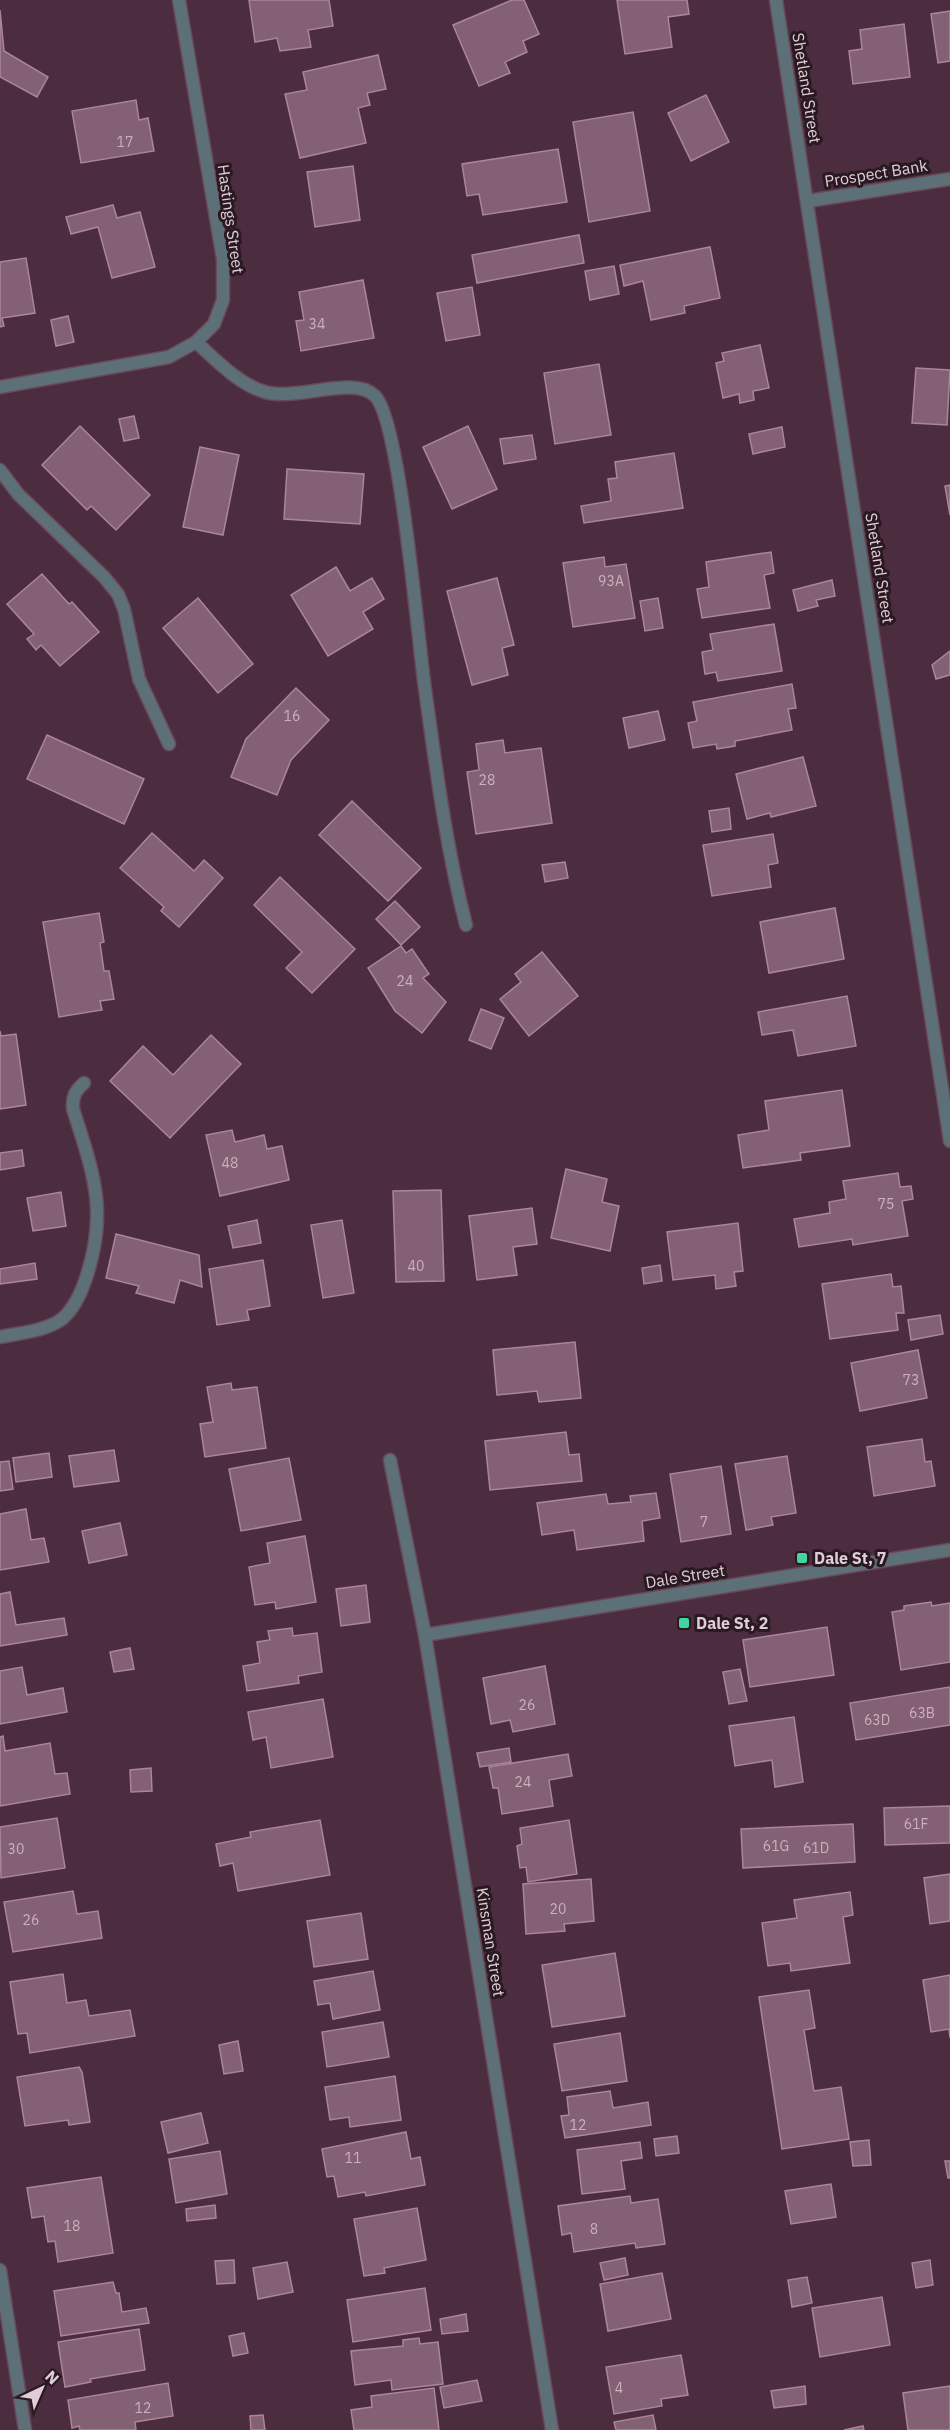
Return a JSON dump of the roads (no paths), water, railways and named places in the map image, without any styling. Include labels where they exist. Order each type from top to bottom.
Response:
[{"type":"street","name":"Hastings Street","points":[[0,387],[169,357],[196,342],[214,324],[223,300],[223,259],[179,0]]},
{"type":"street","name":"Shetland Street","points":[[776,0],[950,1141]]},
{"type":"street","name":"Prospect Bank","points":[[808,201],[950,179]]},
{"type":"street","points":[[196,342],[225,368],[256,389],[280,394],[299,394],[356,387],[373,394],[381,405],[397,468],[451,868],[466,925]]},
{"type":"street","points":[[0,470],[18,494],[104,577],[118,594],[124,609],[139,678],[169,744]]},
{"type":"street","points":[[0,1337],[62,1319],[72,1308],[93,1258],[99,1214],[93,1173],[73,1109],[72,1098],[76,1090],[84,1083]]},
{"type":"street","name":"Kinsman Street","points":[[390,1460],[425,1635],[552,2430]]},
{"type":"street","name":"Dale Street","points":[[425,1635],[950,1550]]},
{"type":"street","points":[[0,2270],[25,2430]]},
{"type":"place","name":"Dale St, 7","points":[[802,1558]]},
{"type":"place","name":"Dale St, 2","points":[[684,1623]]}]
